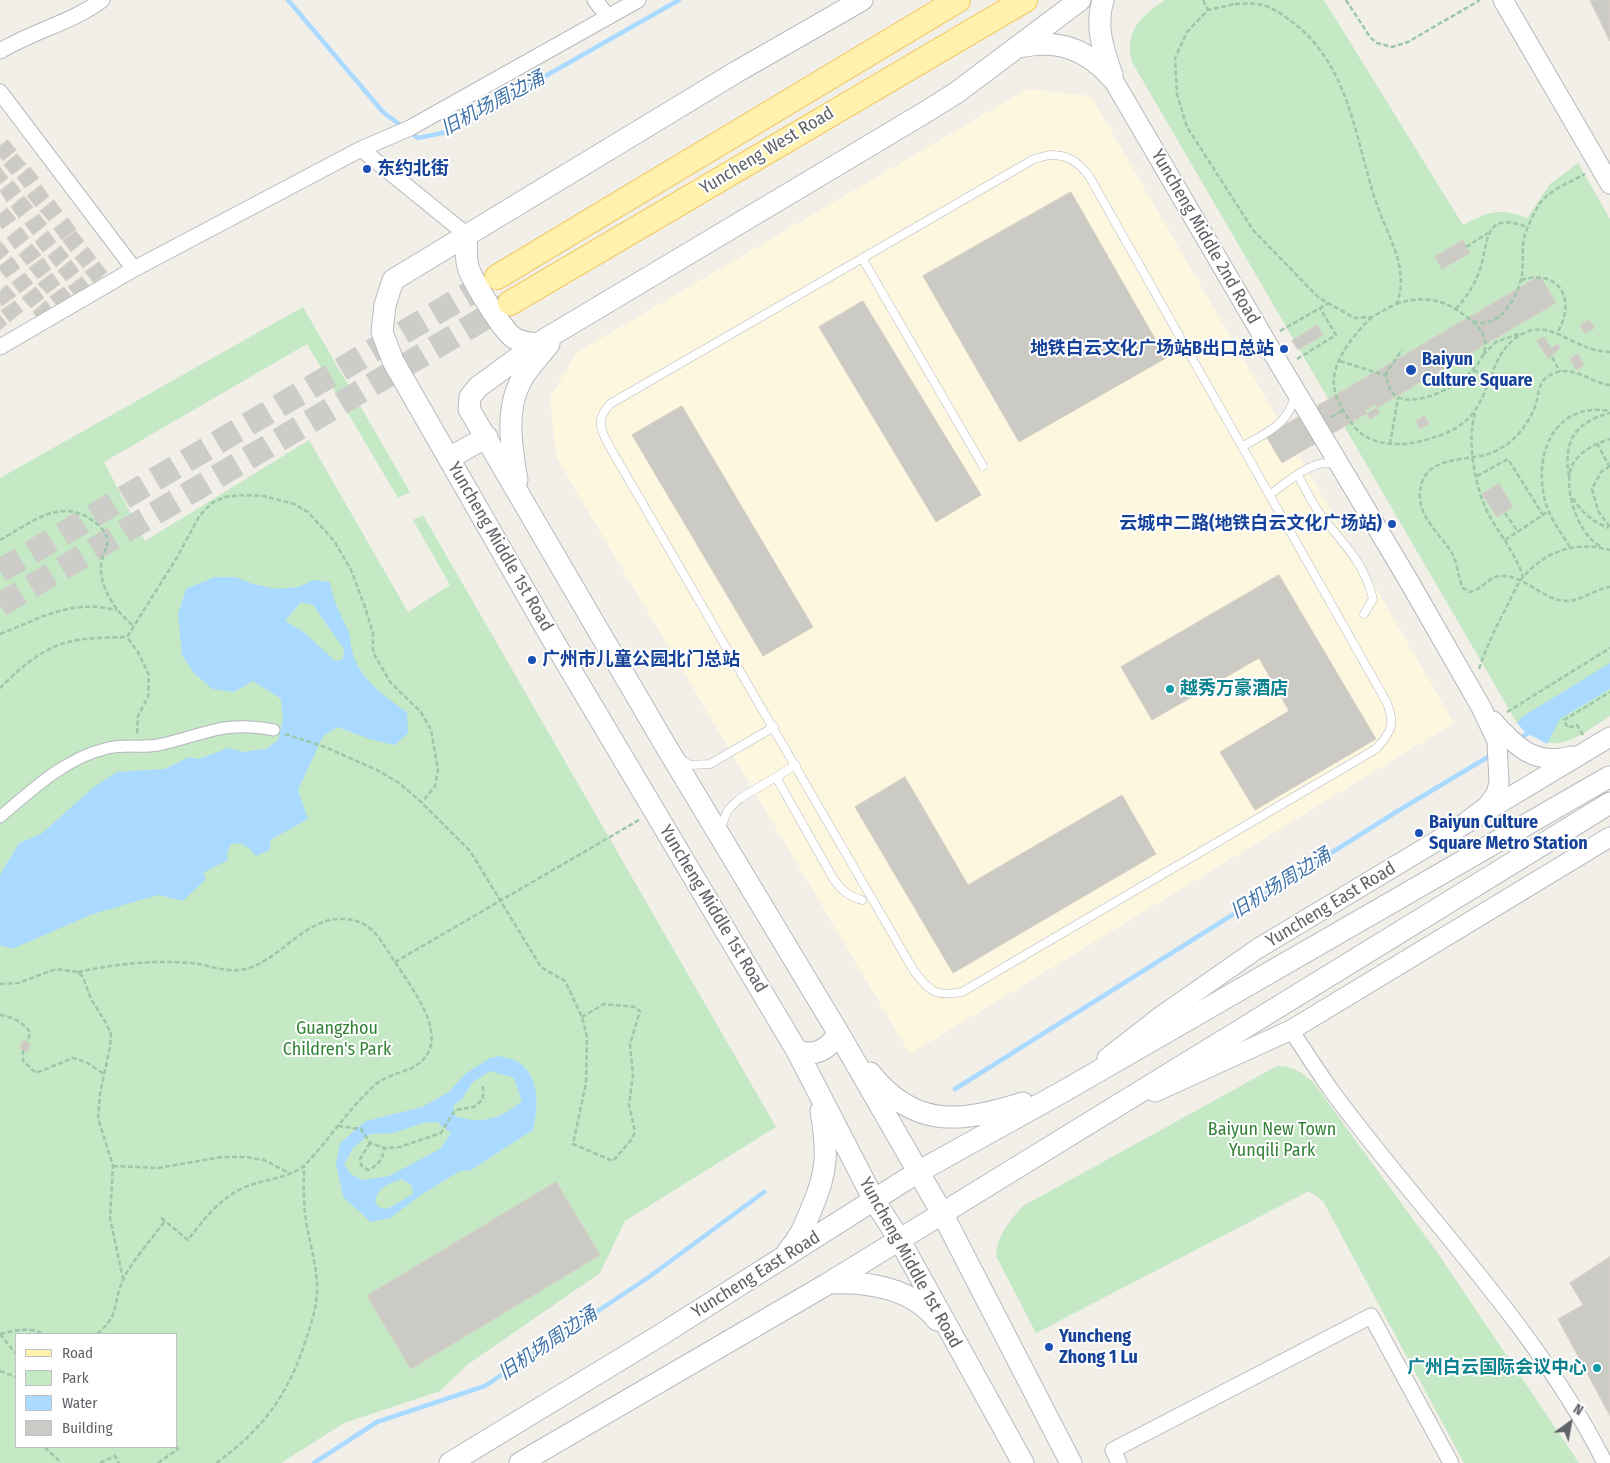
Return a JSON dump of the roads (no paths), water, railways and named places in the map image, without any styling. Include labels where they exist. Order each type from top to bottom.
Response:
[{"type":"main road","name":"Yuncheng Middle 1st Road","points":[[862,0],[738,71],[393,280],[385,305],[382,332],[393,361],[554,642],[797,1051],[874,1200],[899,1239],[1023,1463]]},
{"type":"main road","name":"Yuncheng West Road","points":[[497,277],[958,0]]},
{"type":"main road","name":"Yuncheng West Road","points":[[510,303],[1025,0]]},
{"type":"main road","points":[[1071,1463],[942,1213],[839,1034],[669,752],[469,409],[470,397],[478,387],[537,344],[962,89],[1080,0]]},
{"type":"main road","points":[[1103,0],[1098,16],[1112,78]]},
{"type":"main road","points":[[1014,48],[1045,43],[1061,45],[1091,57],[1112,78]]},
{"type":"main road","points":[[467,235],[466,248],[469,270],[502,325],[512,336],[521,341],[537,344]]},
{"type":"main road","points":[[521,499],[510,443],[515,398],[524,375],[565,327]]},
{"type":"main road","points":[[449,458],[487,437]]},
{"type":"main road","name":"Yuncheng East Road","points":[[450,1463],[777,1262],[918,1172],[1064,1091],[1609,776]]},
{"type":"main road","points":[[520,1463],[828,1283],[1610,803]]},
{"type":"main road","points":[[839,1034],[876,1080],[890,1094],[909,1107],[929,1115],[972,1118],[1064,1091]]},
{"type":"main road","points":[[797,1051],[807,1054],[822,1051],[839,1034]]},
{"type":"main road","points":[[777,1262],[795,1243],[806,1225],[826,1171],[826,1142],[819,1093]]},
{"type":"main road","points":[[828,1283],[866,1284],[903,1294],[930,1311],[958,1346]]},
{"type":"street","points":[[0,50],[22,37],[89,10],[102,0]]},
{"type":"street","points":[[595,0],[608,17]]},
{"type":"street","points":[[0,347],[134,269],[360,149],[410,128],[638,0]]},
{"type":"street","points":[[1503,0],[1602,171]]},
{"type":"street","name":"Yuncheng Middle 2nd Road","points":[[1112,78],[1481,707]]},
{"type":"street","points":[[0,92],[134,269]]},
{"type":"street","points":[[360,149],[467,235]]},
{"type":"street","points":[[1481,707],[1517,746],[1543,759],[1553,760],[1585,745]]},
{"type":"street","points":[[1458,828],[1487,806],[1496,794],[1499,783],[1497,741],[1481,707]]},
{"type":"street","points":[[0,817],[59,768],[87,754],[110,748],[156,745],[217,728],[248,726],[274,730]]},
{"type":"street","name":"Yuncheng East Road","points":[[1064,1091],[1161,1016],[1257,949],[1458,828],[1585,745],[1610,737]]},
{"type":"street","points":[[1088,1124],[1291,1030],[1610,837]]},
{"type":"street","points":[[1291,1030],[1331,1089],[1505,1307],[1571,1404],[1605,1463]]},
{"type":"street","points":[[1120,1463],[1112,1450],[1371,1316],[1451,1463]]},
{"type":"lane","points":[[1049,155],[1063,155],[1077,161],[1094,184],[1242,447],[1386,701],[1392,715],[1390,732],[1376,749],[962,992],[946,995],[928,990],[914,971],[600,428],[601,413],[610,404],[1034,159],[1049,155]]},
{"type":"lane","points":[[862,258],[983,466]]},
{"type":"lane","points":[[1242,447],[1283,422],[1291,411],[1296,392]]},
{"type":"lane","points":[[1269,495],[1318,463],[1329,462],[1344,471]]},
{"type":"lane","points":[[1298,476],[1326,522],[1344,541],[1354,556],[1369,583],[1372,599],[1364,614]]},
{"type":"lane","points":[[669,752],[690,765],[710,764],[774,727]]},
{"type":"lane","points":[[719,833],[728,810],[739,799],[796,765]]},
{"type":"lane","points":[[776,777],[833,878],[846,893],[862,900]]},
{"type":"water","points":[[215,577],[235,577],[253,584],[277,589],[298,587],[314,580],[330,582],[335,601],[349,632],[355,660],[366,678],[374,686],[407,712],[408,733],[395,745],[369,739],[338,727],[323,736],[298,790],[308,819],[270,840],[270,850],[256,856],[250,849],[240,843],[231,844],[227,853],[228,860],[203,873],[206,879],[183,901],[158,895],[93,914],[12,949],[0,945],[0,875],[19,843],[41,834],[94,787],[117,772],[165,769],[189,757],[199,759],[228,748],[243,752],[266,749],[278,740],[283,720],[281,699],[253,681],[234,692],[212,689],[194,673],[182,655],[178,614],[186,589]],"holes":[[[301,602],[313,605],[344,649],[343,659],[335,661],[304,632],[285,621]]]},
{"type":"water","points":[[1610,663],[1610,689],[1560,719],[1547,744],[1525,732],[1517,723],[1522,717]]},
{"type":"water","points":[[499,1056],[516,1061],[531,1076],[537,1103],[533,1130],[471,1170],[460,1171],[421,1195],[390,1218],[371,1222],[343,1197],[336,1164],[340,1143],[366,1121],[422,1107],[449,1092],[465,1074],[490,1058]],"holes":[[[490,1071],[514,1078],[522,1101],[491,1119],[474,1120],[455,1116],[453,1106],[462,1099],[473,1082]],[[437,1122],[451,1133],[440,1149],[389,1176],[363,1180],[352,1175],[344,1165],[353,1148],[370,1134],[394,1133],[423,1123]],[[402,1179],[412,1186],[413,1194],[387,1209],[378,1207],[375,1201],[377,1196],[388,1184]]]},
{"type":"waterway","name":"旧机场周边涌","points":[[288,0],[383,112],[404,128]]},
{"type":"waterway","name":"旧机场周边涌","points":[[410,132],[418,138],[447,132],[679,0]]},
{"type":"waterway","name":"旧机场周边涌","points":[[1517,740],[1532,731]]},
{"type":"waterway","name":"旧机场周边涌","points":[[955,1089],[1401,809],[1493,754]]},
{"type":"waterway","name":"旧机场周边涌","points":[[314,1463],[377,1422],[485,1386],[649,1277],[764,1192]]},
{"type":"tunnel","points":[[0,571],[497,277]]},
{"type":"tunnel","points":[[0,605],[510,303]]},
{"type":"place","name":"东约北街","points":[[367,169]]},
{"type":"place","name":"地铁白云文化广场站B出口总站","points":[[1284,349]]},
{"type":"place","name":"Baiyun Culture Square","points":[[1411,370]]},
{"type":"place","name":"云城中二路(地铁白云文化广场站)","points":[[1392,524]]},
{"type":"place","name":"广州市儿童公园北门总站","points":[[532,660]]},
{"type":"place","name":"越秀万豪酒店","points":[[1170,689]]},
{"type":"place","name":"Baiyun Culture Square Metro Station","points":[[1419,833]]},
{"type":"place","name":"Yuncheng Zhong 1 Lu","points":[[1049,1347]]},
{"type":"place","name":"广州白云国际会议中心","points":[[1597,1368]]},
{"type":"park label","name":"Guangzhou Children's Park","points":[[337,1039]]},
{"type":"park label","name":"Baiyun New Town Yunqili Park","points":[[1272,1140]]}]
